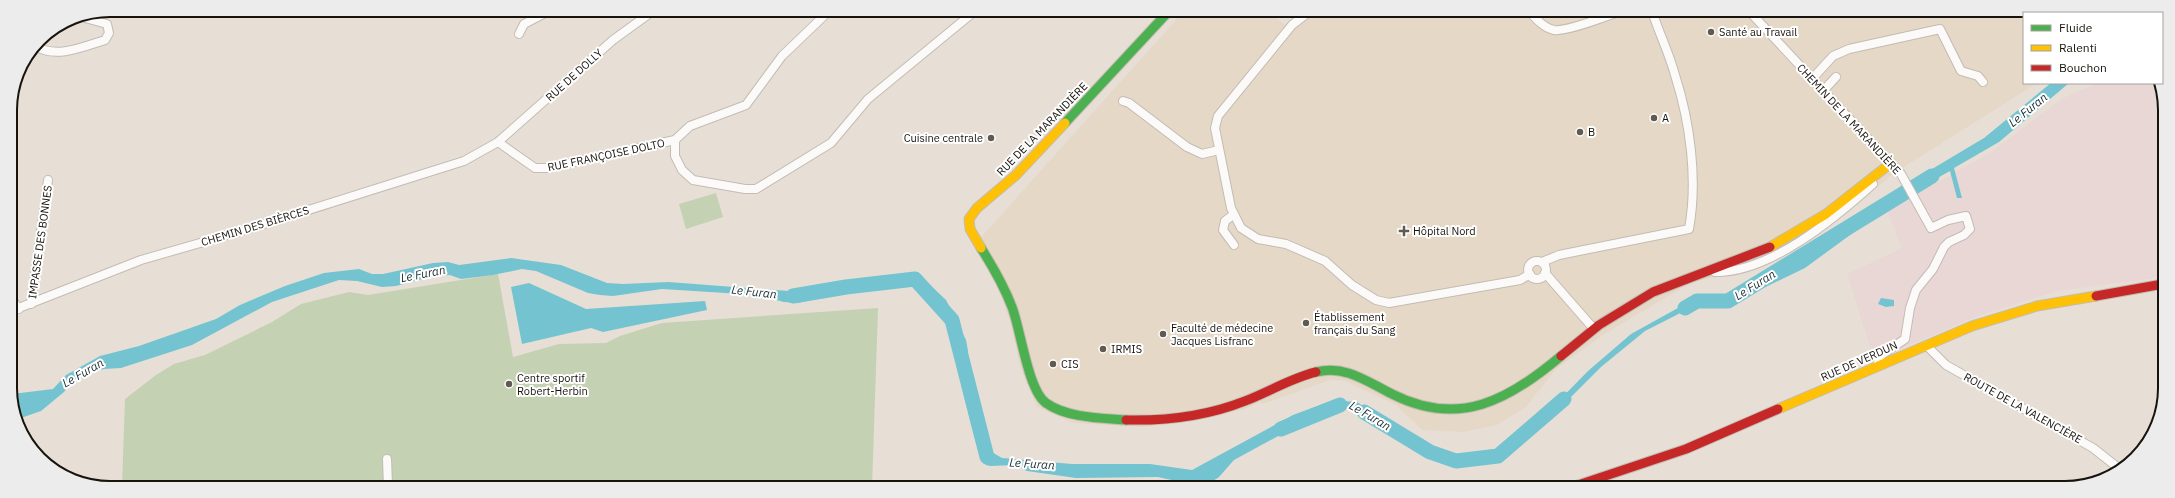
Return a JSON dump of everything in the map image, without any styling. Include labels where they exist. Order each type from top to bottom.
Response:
[{"type":"street","points":[[519,34],[524,24],[538,17]]},
{"type":"street","name":"RUE DE DOLLY","points":[[498,142],[613,40],[644,17]]},
{"type":"street","points":[[823,17],[782,56],[746,105],[690,126],[675,140],[675,156],[682,170],[693,180],[745,189],[756,189],[831,143],[868,99],[968,17]]},
{"type":"street","name":"RUE DE LA MARANDIÈRE","points":[[1163,17],[1016,175],[977,208],[969,219],[970,229],[1007,296],[1019,327],[1033,388],[1046,403],[1068,413],[1106,419],[1158,421],[1197,416],[1236,405],[1302,376],[1327,369],[1352,372],[1412,403],[1440,409],[1461,409],[1490,404],[1513,393],[1594,329],[1642,298],[1704,271],[1771,246],[1828,214],[1892,165]]},
{"type":"street","points":[[1302,17],[1292,25],[1218,116],[1215,128],[1219,150],[1233,215],[1240,228],[1258,239],[1286,244],[1325,261],[1352,285],[1376,300],[1389,303],[1520,280],[1530,274]]},
{"type":"street","points":[[1534,17],[1540,23],[1555,30],[1580,25],[1603,17]]},
{"type":"street","points":[[1530,274],[1530,264],[1536,261],[1542,262],[1559,255],[1689,229],[1692,214],[1692,180],[1684,109],[1675,74],[1654,17]]},
{"type":"street","name":"CHEMIN DE LA MARANDIÈRE","points":[[1755,17],[1901,174],[1931,228],[1948,220],[1966,216],[1970,229],[1964,235],[1949,242],[1944,247],[1933,269],[1916,290],[1910,308],[1905,339],[1880,356],[1877,366]]},
{"type":"street","points":[[40,49],[65,52],[104,40],[109,33],[107,24],[90,19]]},
{"type":"street","points":[[1812,79],[1833,56],[1850,49],[1940,29],[1961,72],[1978,76],[1983,82]]},
{"type":"street","points":[[1823,91],[1836,77]]},
{"type":"street","points":[[1123,101],[1129,103],[1187,147],[1202,154],[1219,150]]},
{"type":"street","name":"RUE FRANÇOISE DOLTO","points":[[498,142],[535,168],[547,168],[675,140]]},
{"type":"street","name":"CHEMIN DES BIÈRCES","points":[[17,309],[141,260],[441,169],[464,161],[498,142]]},
{"type":"street","name":"IMPASSE DES BONNES","points":[[32,304],[48,180]]},
{"type":"street","points":[[1233,215],[1225,221],[1224,230],[1234,244]]},
{"type":"street","points":[[1542,262],[1545,267],[1545,273],[1594,329]]},
{"type":"street","points":[[1530,274],[1537,278],[1545,273]]},
{"type":"street","name":"RUE DE VERDUN","points":[[1590,481],[1686,449],[1972,326],[2037,306],[2158,285]]},
{"type":"street","name":"ROUTE DE LA VALENCIÈRE","points":[[1926,345],[1946,365],[2093,448],[2116,466]]},
{"type":"street","points":[[388,459],[388,481]]},
{"type":"shaded area","name":"Hôpital Nord","points":[[1179,17],[1276,17],[1285,25],[1294,17],[2023,17],[2023,84],[2035,84],[1893,174],[1840,218],[1801,245],[1769,263],[1738,273],[1692,282],[1603,335],[1556,369],[1526,407],[1497,425],[1463,432],[1422,430],[1396,405],[1345,381],[1330,380],[1263,404],[1260,402],[1245,409],[1198,420],[1144,427],[1073,423],[1037,407],[1021,370],[1010,321],[996,283],[975,244]]},
{"type":"shaded area","points":[[2096,84],[2154,84],[2158,104],[2158,278],[2058,291],[1981,315],[1874,360],[1847,274],[1902,248],[1887,211],[1991,152],[2063,98]]},
{"type":"green space","points":[[716,193],[723,217],[686,229],[679,204]]},
{"type":"green space","name":"Centre sportif Robert-Herbin","points":[[498,274],[513,357],[559,344],[606,343],[620,336],[662,323],[878,308],[872,481],[122,481],[125,399],[156,375],[174,364],[205,355],[272,322],[301,304],[349,292],[368,295]]},
{"type":"water","points":[[2050,84],[2068,84],[1999,142],[1954,168],[1962,198],[1957,198],[1950,171],[1923,186],[1914,189],[1912,181],[1984,138]]},
{"type":"water","points":[[1903,188],[1906,194],[1805,268],[1734,302],[1725,303],[1704,301],[1645,331],[1601,367],[1537,431],[1498,460],[1486,464],[1470,466],[1453,464],[1438,456],[1423,453],[1387,434],[1365,413],[1353,409],[1339,408],[1304,418],[1280,435],[1234,460],[1219,477],[1213,481],[1176,481],[1158,477],[1076,478],[1027,471],[1015,465],[986,465],[981,458],[961,384],[961,351],[954,329],[947,320],[943,304],[927,292],[913,286],[889,281],[878,282],[853,291],[835,293],[798,303],[784,302],[757,295],[662,289],[613,296],[600,295],[588,293],[536,271],[522,269],[493,275],[461,279],[450,275],[430,277],[396,286],[382,287],[357,281],[339,280],[272,302],[192,345],[121,368],[104,369],[84,374],[73,380],[64,392],[41,411],[22,418],[17,393],[53,389],[66,375],[100,356],[139,346],[216,319],[240,305],[285,286],[324,273],[359,269],[372,274],[383,274],[433,263],[448,262],[459,265],[511,258],[561,265],[607,283],[623,284],[668,282],[816,293],[839,284],[859,283],[890,276],[920,279],[928,283],[946,300],[966,340],[968,351],[966,366],[975,419],[990,451],[1002,458],[1072,464],[1150,464],[1192,470],[1293,415],[1328,402],[1343,401],[1357,402],[1366,408],[1388,429],[1421,447],[1471,460],[1491,456],[1513,444],[1537,423],[1588,371],[1631,334],[1696,298],[1729,298],[1797,264]]},
{"type":"water","points":[[529,283],[586,309],[705,301],[707,310],[603,332],[591,328],[522,344],[511,287]]},
{"type":"water","points":[[1881,298],[1894,300],[1894,306],[1886,307],[1878,304]]},
{"type":"waterway","name":"Le Furan","points":[[1685,308],[1697,301],[1728,301],[1932,176]]},
{"type":"waterway","name":"Le Furan","points":[[793,296],[846,287],[915,279],[952,320],[987,457]]},
{"type":"waterway","name":"Le Furan","points":[[1364,412],[1430,452],[1456,461],[1498,456],[1564,399]]},
{"type":"waterway","name":"Le Furan","points":[[1281,429],[1340,405]]},
{"type":"traffic: fast","points":[[1065,123],[1163,17]]},
{"type":"traffic: fast","points":[[981,248],[998,277],[1012,307],[1034,386],[1040,396],[1046,403],[1064,412],[1095,418],[1126,420]]},
{"type":"traffic: fast","points":[[1316,372],[1327,370],[1346,372],[1416,404],[1439,409],[1461,409],[1482,404],[1502,396],[1542,372],[1561,356]]},
{"type":"traffic: slow","points":[[981,248],[970,229],[969,219],[977,208],[1016,175],[1065,123]]},
{"type":"traffic: slow","points":[[1770,247],[1826,214],[1891,163]]},
{"type":"traffic: slow","points":[[1778,409],[1972,326],[2037,306],[2096,296]]},
{"type":"traffic: jam","points":[[1561,356],[1599,325],[1653,292],[1770,247]]},
{"type":"traffic: jam","points":[[2096,296],[2158,285]]},
{"type":"traffic: jam","points":[[1126,420],[1157,420],[1201,414],[1245,401],[1298,378],[1316,372]]},
{"type":"traffic: jam","points":[[1590,481],[1686,449],[1778,409]]},
{"type":"place","name":"Santé au Travail","points":[[1711,32]]},
{"type":"place","name":"A","points":[[1654,118]]},
{"type":"place","name":"B","points":[[1580,132]]},
{"type":"place","name":"Cuisine centrale","points":[[991,138]]},
{"type":"place","name":"Hôpital Nord","points":[[1404,231]]},
{"type":"place","name":"Établissement français du Sang","points":[[1306,323]]},
{"type":"place","name":"Faculté de médecine Jacques Lisfranc","points":[[1163,334]]},
{"type":"place","name":"IRMIS","points":[[1103,349]]},
{"type":"place","name":"CIS","points":[[1053,364]]},
{"type":"place","name":"Centre sportif Robert-Herbin","points":[[509,384]]}]
